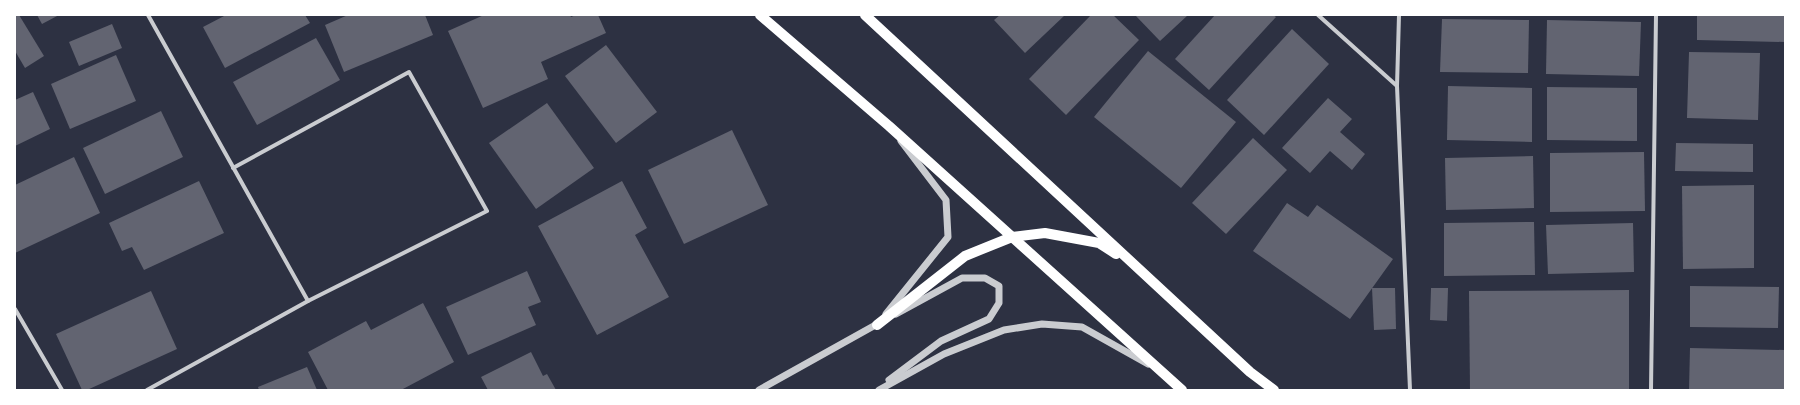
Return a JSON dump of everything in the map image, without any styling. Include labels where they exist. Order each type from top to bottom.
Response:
[{"type":"main road","points":[[760,15],[889,126],[1182,390]]},
{"type":"main road","points":[[865,15],[1250,372],[1274,390]]},
{"type":"main road","points":[[877,325],[965,256],[1012,237],[1045,233],[1099,243],[1134,265]]},
{"type":"street","points":[[148,15],[308,301]]},
{"type":"street","points":[[1318,15],[1397,86]]},
{"type":"street","points":[[1399,15],[1397,86],[1410,390]]},
{"type":"street","points":[[1651,390],[1656,15]]},
{"type":"street","points":[[147,390],[308,301],[487,211],[409,72],[234,168]]},
{"type":"street","points":[[877,325],[948,237],[946,200],[889,126]]},
{"type":"street","points":[[759,390],[962,278],[985,278],[999,286],[999,303],[989,319],[941,341],[877,390]]},
{"type":"street","points":[[15,309],[62,390]]},
{"type":"street","points":[[877,390],[944,354],[1004,330],[1042,324],[1082,327],[1159,370]]},
{"type":"building","points":[[15,15],[19,15],[44,56],[25,68],[15,51]]},
{"type":"building","points":[[37,15],[59,15],[42,24]]},
{"type":"building","points":[[226,15],[305,15],[310,23],[225,68],[203,27]]},
{"type":"building","points":[[348,15],[425,15],[433,35],[344,72],[325,25]]},
{"type":"building","points":[[484,15],[570,15],[571,17],[576,15],[598,15],[606,33],[541,62],[548,79],[483,108],[448,31]]},
{"type":"building","points":[[1000,15],[1065,15],[1025,53],[994,20]]},
{"type":"building","points":[[1091,15],[1113,15],[1139,40],[1066,115],[1029,79]]},
{"type":"building","points":[[1135,15],[1188,15],[1160,41]]},
{"type":"building","points":[[1215,15],[1273,15],[1276,17],[1209,90],[1175,59]]},
{"type":"building","points":[[1697,15],[1785,15],[1785,42],[1697,40]]},
{"type":"building","points":[[1442,19],[1529,20],[1528,73],[1440,72]]},
{"type":"building","points":[[1547,20],[1641,22],[1639,76],[1546,74]]},
{"type":"building","points":[[112,24],[122,48],[79,66],[69,42]]},
{"type":"building","points":[[1292,29],[1329,64],[1264,135],[1227,100]]},
{"type":"building","points":[[316,38],[340,80],[257,125],[233,82]]},
{"type":"building","points":[[606,45],[657,112],[616,143],[565,76]]},
{"type":"building","points":[[1148,51],[1236,122],[1181,188],[1094,117]]},
{"type":"building","points":[[1689,52],[1760,53],[1758,120],[1687,118]]},
{"type":"building","points":[[116,55],[136,101],[70,129],[51,84]]},
{"type":"building","points":[[1448,86],[1532,88],[1532,142],[1447,140]]},
{"type":"building","points":[[1547,87],[1637,88],[1637,141],[1547,140]]},
{"type":"building","points":[[33,92],[50,129],[15,146],[15,100]]},
{"type":"building","points":[[1328,98],[1352,119],[1340,132],[1365,154],[1352,170],[1330,151],[1310,173],[1282,148]]},
{"type":"building","points":[[547,103],[594,168],[536,209],[489,143]]},
{"type":"building","points":[[161,111],[183,157],[105,194],[83,148]]},
{"type":"building","points":[[732,130],[768,205],[684,244],[648,170]]},
{"type":"building","points":[[1253,138],[1287,170],[1226,234],[1192,203]]},
{"type":"building","points":[[1676,143],[1753,144],[1753,172],[1675,171]]},
{"type":"building","points":[[1644,152],[1645,211],[1550,212],[1550,153]]},
{"type":"building","points":[[1533,156],[1534,208],[1446,210],[1445,158]]},
{"type":"building","points":[[74,157],[100,213],[15,253],[15,185]]},
{"type":"building","points":[[199,181],[224,233],[144,270],[132,247],[122,251],[109,223]]},
{"type":"building","points":[[622,181],[647,228],[635,235],[669,297],[597,335],[538,226]]},
{"type":"building","points":[[1754,185],[1754,268],[1683,269],[1682,186]]},
{"type":"building","points":[[1287,203],[1308,217],[1317,205],[1393,259],[1350,319],[1253,251]]},
{"type":"building","points":[[1534,222],[1535,275],[1444,276],[1444,223]]},
{"type":"building","points":[[1633,223],[1634,272],[1548,274],[1546,225]]},
{"type":"building","points":[[527,271],[541,302],[528,307],[536,325],[468,355],[446,307]]},
{"type":"building","points":[[1690,286],[1779,287],[1778,328],[1690,327]]},
{"type":"building","points":[[1372,288],[1395,288],[1396,329],[1374,330]]},
{"type":"building","points":[[1431,288],[1448,288],[1447,321],[1430,320]]},
{"type":"building","points":[[1629,290],[1629,390],[1470,390],[1469,291]]},
{"type":"building","points":[[151,291],[177,349],[87,390],[82,390],[56,334]]},
{"type":"building","points":[[423,303],[454,362],[401,390],[328,390],[308,352],[366,321],[371,330]]},
{"type":"building","points":[[1690,348],[1785,350],[1785,390],[1689,390]]},
{"type":"building","points":[[531,352],[543,376],[547,374],[556,390],[488,390],[481,377]]},
{"type":"building","points":[[307,367],[317,390],[259,390],[258,387]]}]
